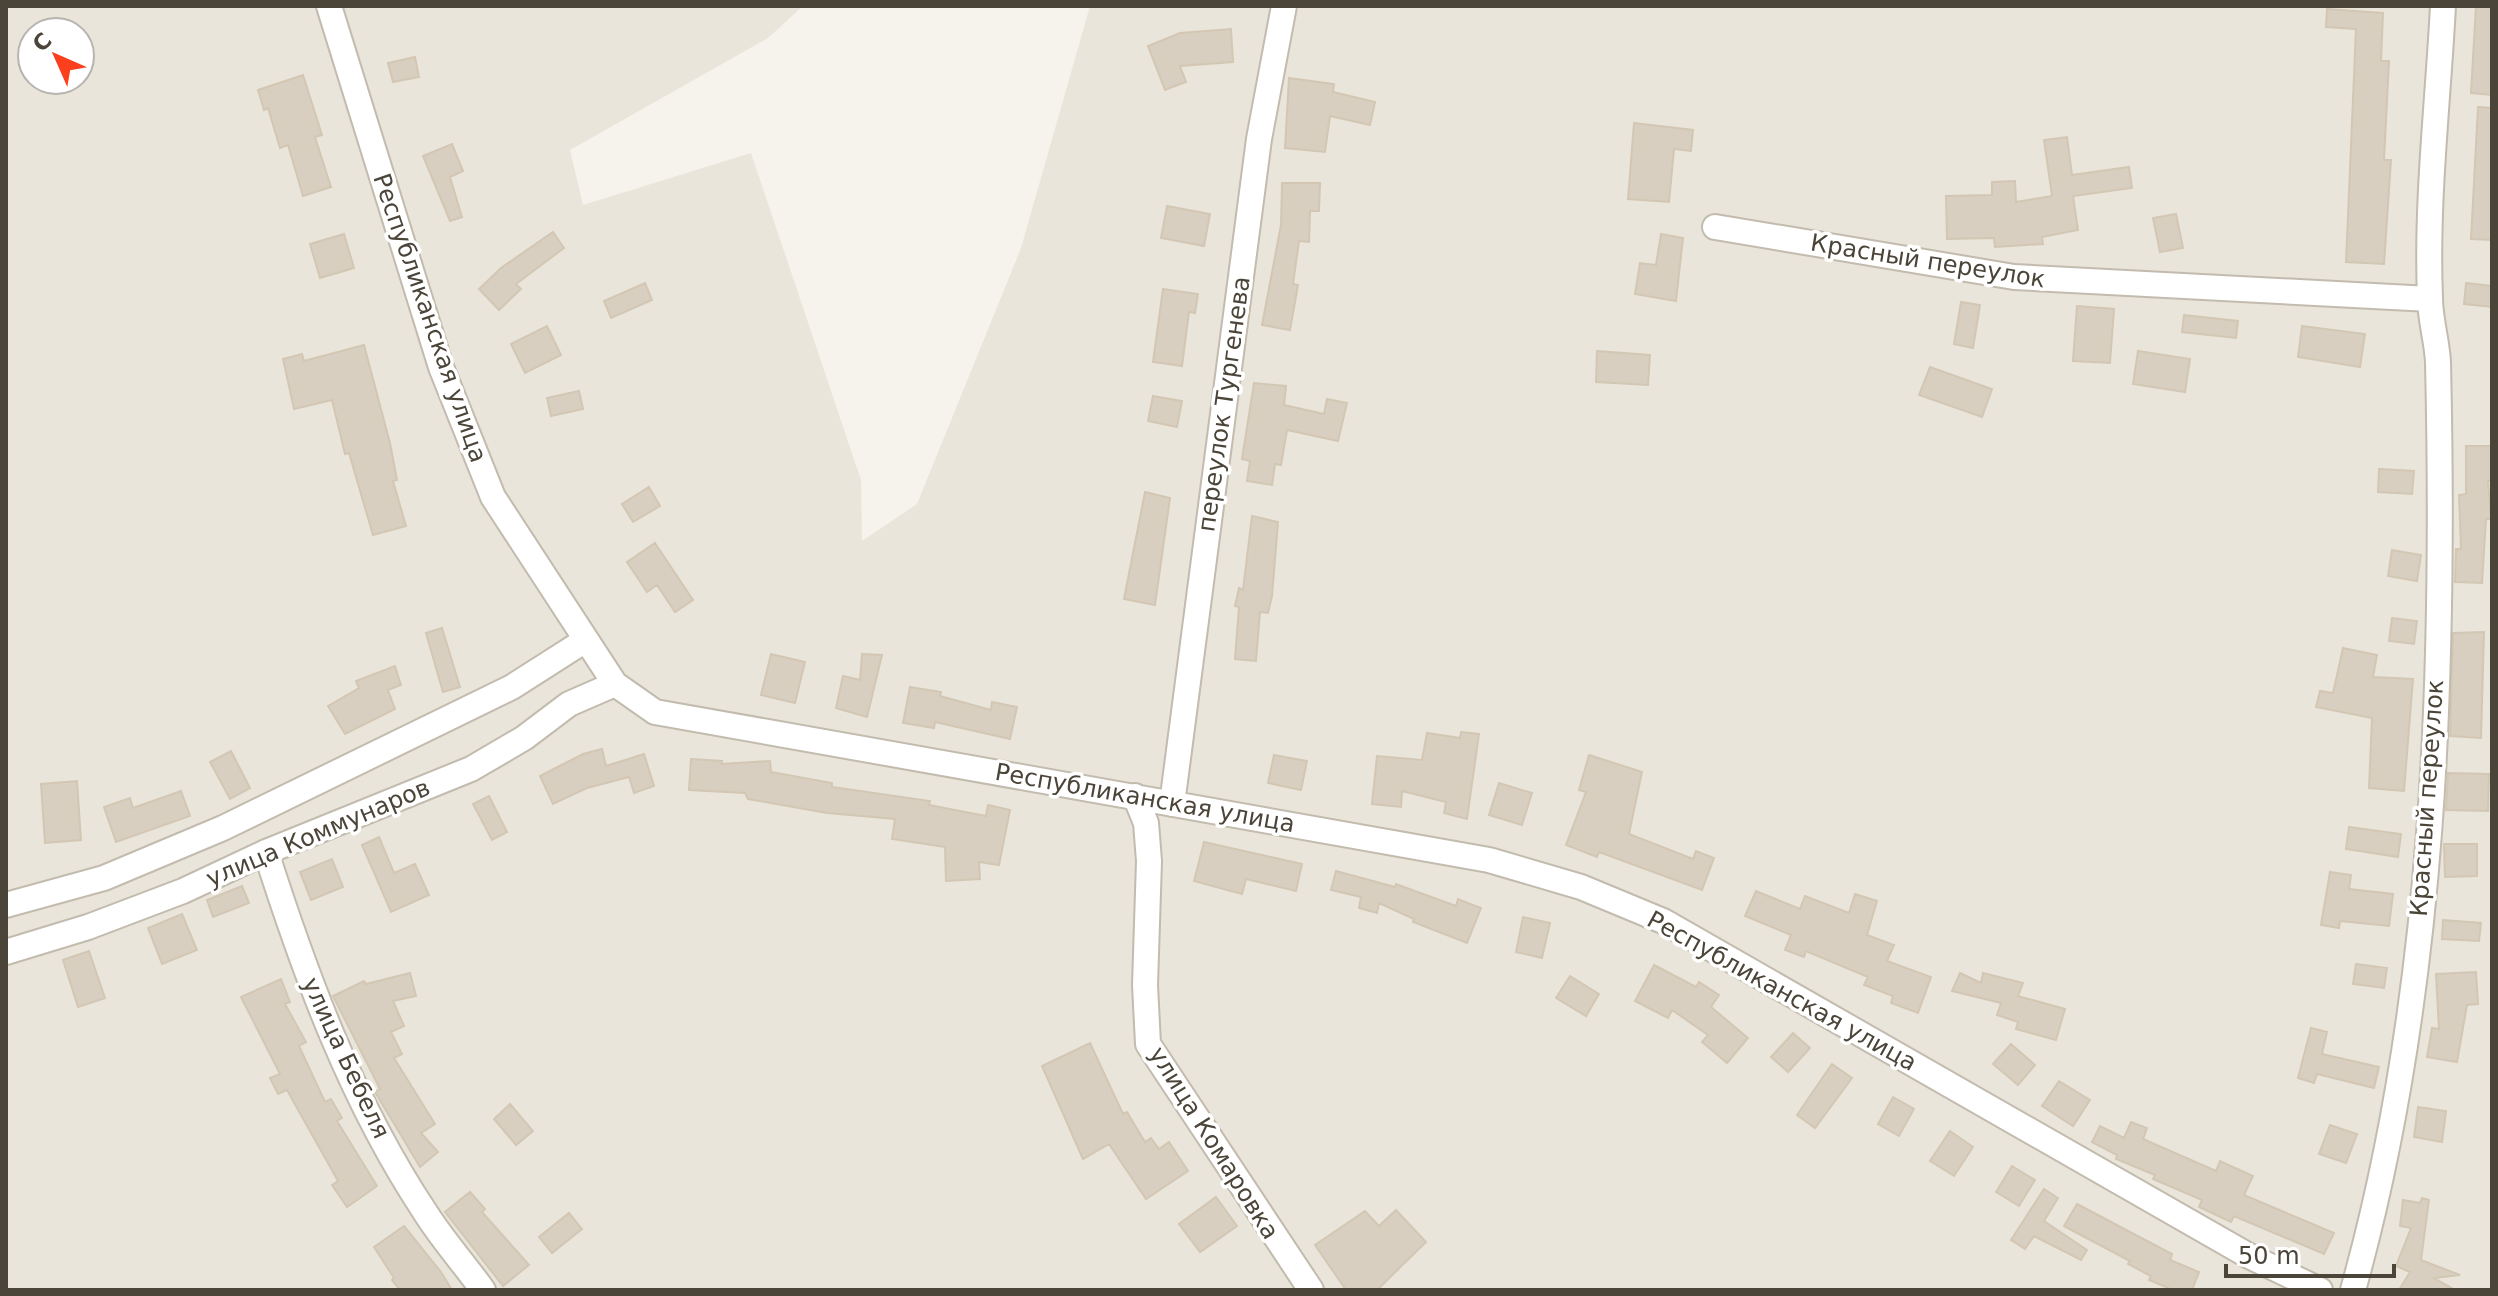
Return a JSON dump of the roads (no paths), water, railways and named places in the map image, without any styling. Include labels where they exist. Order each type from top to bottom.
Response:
[{"type":"street","name":"Республиканская улица","points":[[329,6],[441,367],[487,483],[584,641],[615,684],[655,712],[1489,860],[1581,887],[1663,921],[2249,1256],[2320,1290]]},
{"type":"street","name":"переулок Тургенева","points":[[1172,804],[1259,139],[1284,6]]},
{"type":"street","name":"Красный переулок","points":[[2353,1290],[2377,1203],[2404,1063],[2430,808],[2438,539],[2438,358],[2430,299],[2443,6]]},
{"type":"street","name":"Красный переулок","points":[[1715,227],[2014,277],[2430,299]]},
{"type":"street","name":"улица Коммунаров","points":[[6,905],[104,878],[223,828],[512,687],[584,641]]},
{"type":"street","name":"улица Коммунаров","points":[[6,952],[88,927],[183,891],[266,852],[471,769],[524,738],[569,704],[615,684]]},
{"type":"street","name":"улица Комаровка","points":[[1135,796],[1146,823],[1149,861],[1145,985],[1148,1044],[1311,1290]]},
{"type":"street","name":"улица Бебеля","points":[[266,852],[300,959],[356,1091],[424,1212],[483,1290]]}]
